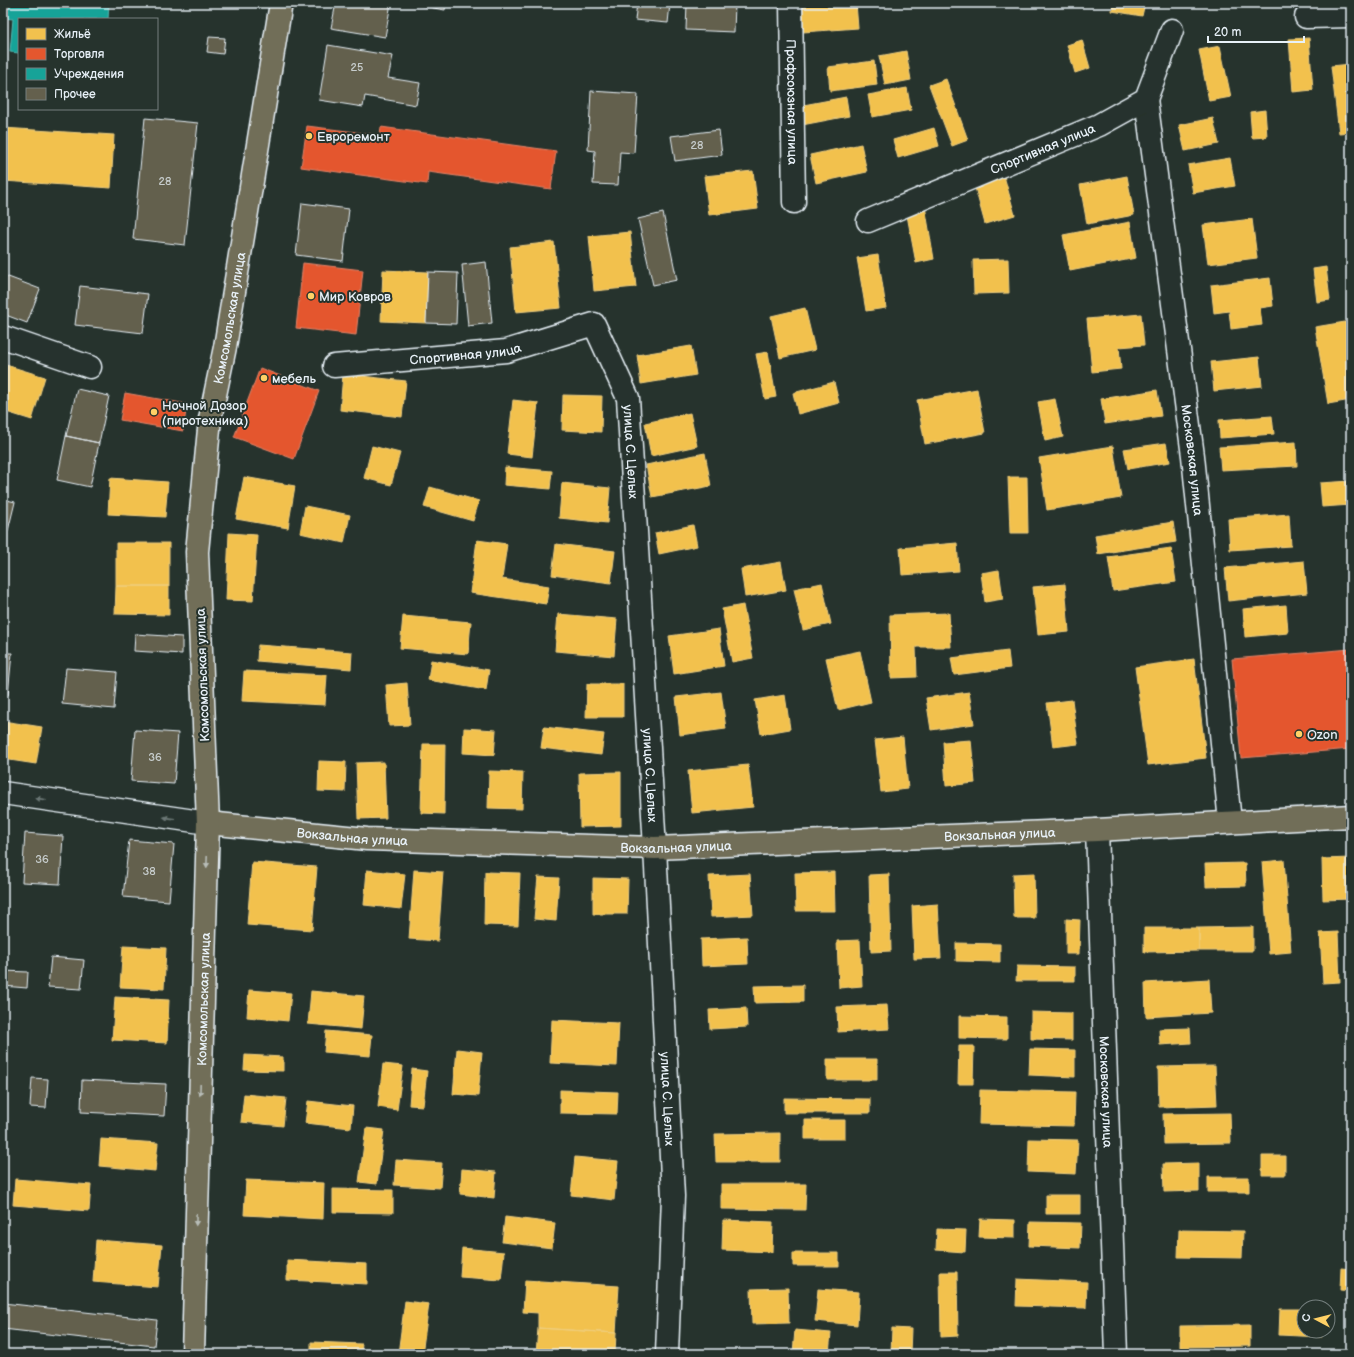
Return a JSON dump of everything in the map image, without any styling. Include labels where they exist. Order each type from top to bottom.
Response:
[{"type":"main road","name":"Комсомольская улица","points":[[193,1354],[208,823],[197,552],[210,419],[225,347],[281,3]]},
{"type":"main road","name":"Вокзальная улица","points":[[208,823],[367,839],[655,848],[1097,830],[1351,816]]},
{"type":"street","name":"Профсоюзная улица","points":[[791,3],[794,202]]},
{"type":"street","points":[[1306,17],[1351,16]]},
{"type":"street","points":[[1146,99],[1172,30]]},
{"type":"street","name":"Спортивная улица","points":[[868,221],[1099,125],[1146,99]]},
{"type":"street","name":"Московская улица","points":[[1146,99],[1193,456],[1230,822]]},
{"type":"street","name":"Спортивная улица","points":[[334,366],[506,351],[594,324]]},
{"type":"street","name":"улица С. Целых","points":[[594,324],[628,398],[655,848],[673,1196],[667,1354]]},
{"type":"street","points":[[3,337],[90,367]]},
{"type":"street","name":"Вокзальная улица","points":[[3,793],[208,823]]},
{"type":"street","name":"Московская улица","points":[[1097,830],[1116,1354]]},
{"type":"building: Жильё","points":[[801,3],[856,3],[858,28],[803,32]]},
{"type":"building: Жильё","points":[[1113,3],[1145,3],[1142,16],[1112,11]]},
{"type":"building: Жильё","points":[[1309,38],[1313,90],[1293,92],[1289,39]]},
{"type":"building: Жильё","points":[[1082,40],[1090,68],[1075,73],[1067,45]]},
{"type":"building: Жильё","points":[[1220,46],[1231,97],[1209,101],[1199,50]]},
{"type":"building: Жильё","points":[[906,51],[911,80],[885,85],[879,56]]},
{"type":"building: Жильё","points":[[874,61],[877,85],[830,91],[828,67]]},
{"type":"building: Жильё","points":[[1351,64],[1351,132],[1339,133],[1331,66]]},
{"type":"building: Жильё","points":[[946,79],[968,140],[952,146],[929,85]]},
{"type":"building: Жильё","points":[[907,88],[911,110],[872,117],[868,95]]},
{"type":"building: Жильё","points":[[846,97],[849,116],[802,125],[798,106]]},
{"type":"building: Жильё","points":[[1265,110],[1267,137],[1252,138],[1250,112]]},
{"type":"building: Жильё","points":[[1213,118],[1219,144],[1185,151],[1179,125]]},
{"type":"building: Жильё","points":[[3,128],[114,135],[111,188],[3,181]]},
{"type":"building: Жильё","points":[[934,128],[939,146],[898,158],[893,140]]},
{"type":"building: Жильё","points":[[861,144],[867,172],[816,183],[810,155]]},
{"type":"building: Жильё","points":[[1230,158],[1235,186],[1193,193],[1188,165]]},
{"type":"building: Жильё","points":[[753,171],[758,209],[709,215],[704,176]]},
{"type":"building: Жильё","points":[[1004,176],[1015,215],[985,224],[974,184]]},
{"type":"building: Жильё","points":[[1127,176],[1134,215],[1087,224],[1080,185]]},
{"type":"building: Жильё","points":[[925,206],[934,259],[916,263],[906,210]]},
{"type":"building: Жильё","points":[[1252,219],[1257,258],[1208,264],[1203,225]]},
{"type":"building: Жильё","points":[[1130,222],[1136,258],[1070,271],[1063,235]]},
{"type":"building: Жильё","points":[[630,232],[636,287],[594,291],[589,236]]},
{"type":"building: Жильё","points":[[554,242],[561,308],[516,312],[510,247]]},
{"type":"building: Жильё","points":[[878,255],[886,308],[866,311],[857,258]]},
{"type":"building: Жильё","points":[[1008,259],[1009,293],[974,294],[973,260]]},
{"type":"building: Жильё","points":[[1326,267],[1330,300],[1317,302],[1313,269]]},
{"type":"building: Жильё","points":[[383,270],[428,272],[426,323],[381,321]]},
{"type":"building: Жильё","points":[[1270,278],[1273,306],[1260,308],[1262,325],[1231,329],[1229,311],[1214,313],[1211,285]]},
{"type":"building: Жильё","points":[[805,308],[815,350],[780,358],[771,316]]},
{"type":"building: Жильё","points":[[1141,314],[1144,345],[1119,347],[1121,369],[1092,372],[1087,319]]},
{"type":"building: Жильё","points":[[1351,321],[1351,400],[1328,404],[1315,327]]},
{"type":"building: Жильё","points":[[691,346],[696,375],[641,384],[637,355]]},
{"type":"building: Жильё","points":[[768,352],[776,397],[765,399],[756,354]]},
{"type":"building: Жильё","points":[[1259,357],[1262,386],[1214,391],[1211,362]]},
{"type":"building: Жильё","points":[[6,365],[45,377],[32,420],[3,411],[3,376]]},
{"type":"building: Жильё","points":[[343,374],[406,381],[402,417],[340,410]]},
{"type":"building: Жильё","points":[[834,382],[839,403],[798,414],[793,393]]},
{"type":"building: Жильё","points":[[977,389],[985,433],[925,444],[917,400]]},
{"type":"building: Жильё","points":[[1157,390],[1161,416],[1105,424],[1101,399]]},
{"type":"building: Жильё","points":[[563,395],[602,396],[601,432],[562,430]]},
{"type":"building: Жильё","points":[[1055,399],[1063,437],[1045,441],[1038,402]]},
{"type":"building: Жильё","points":[[513,400],[538,403],[532,457],[507,454]]},
{"type":"building: Жильё","points":[[690,413],[697,446],[651,456],[645,423]]},
{"type":"building: Жильё","points":[[1272,416],[1274,434],[1220,438],[1219,420]]},
{"type":"building: Жильё","points":[[1296,442],[1297,466],[1221,470],[1219,447]]},
{"type":"building: Жильё","points":[[1166,443],[1170,462],[1128,469],[1124,449]]},
{"type":"building: Жильё","points":[[372,446],[400,453],[391,485],[364,478]]},
{"type":"building: Жильё","points":[[1113,446],[1121,498],[1047,510],[1039,458]]},
{"type":"building: Жильё","points":[[705,453],[711,486],[652,497],[646,465]]},
{"type":"building: Жильё","points":[[505,467],[552,471],[550,489],[504,485]]},
{"type":"building: Жильё","points":[[244,477],[295,486],[288,528],[236,519]]},
{"type":"building: Жильё","points":[[1008,477],[1027,477],[1028,533],[1010,533]]},
{"type":"building: Жильё","points":[[110,478],[168,482],[165,517],[108,514]]},
{"type":"building: Жильё","points":[[1351,481],[1351,505],[1322,507],[1320,483]]},
{"type":"building: Жильё","points":[[562,483],[610,488],[607,523],[559,518]]},
{"type":"building: Жильё","points":[[430,487],[479,501],[473,521],[424,507]]},
{"type":"building: Жильё","points":[[305,506],[350,515],[344,543],[300,533]]},
{"type":"building: Жильё","points":[[1289,514],[1291,546],[1230,550],[1228,519]]},
{"type":"building: Жильё","points":[[1173,522],[1176,542],[1098,554],[1095,535]]},
{"type":"building: Жильё","points":[[693,525],[697,546],[659,554],[655,533]]},
{"type":"building: Жильё","points":[[229,533],[257,535],[253,601],[226,600]]},
{"type":"building: Жильё","points":[[477,540],[507,544],[502,579],[549,586],[546,604],[470,593]]},
{"type":"building: Жильё","points":[[116,543],[169,543],[169,586],[116,586]]},
{"type":"building: Жильё","points":[[957,543],[959,571],[902,575],[900,548]]},
{"type":"building: Жильё","points":[[556,544],[615,551],[611,583],[552,575]]},
{"type":"building: Жильё","points":[[1171,548],[1176,582],[1113,591],[1108,557]]},
{"type":"building: Жильё","points":[[1304,561],[1307,593],[1228,601],[1225,568]]},
{"type":"building: Жильё","points":[[781,562],[786,590],[745,597],[741,569]]},
{"type":"building: Жильё","points":[[999,570],[1003,599],[985,602],[981,573]]},
{"type":"building: Жильё","points":[[822,583],[831,624],[803,630],[794,589]]},
{"type":"building: Жильё","points":[[1065,584],[1069,632],[1038,635],[1033,587]]},
{"type":"building: Жильё","points":[[116,586],[169,586],[169,615],[115,614]]},
{"type":"building: Жильё","points":[[743,605],[753,658],[732,662],[722,609]]},
{"type":"building: Жильё","points":[[1286,605],[1288,633],[1245,637],[1243,609]]},
{"type":"building: Жильё","points":[[949,613],[951,647],[916,647],[917,677],[891,678],[890,615]]},
{"type":"building: Жильё","points":[[558,614],[617,619],[614,656],[555,651]]},
{"type":"building: Жильё","points":[[403,616],[471,622],[468,654],[400,648]]},
{"type":"building: Жильё","points":[[719,629],[724,666],[674,674],[669,636]]},
{"type":"building: Жильё","points":[[258,645],[352,652],[351,669],[257,661]]},
{"type":"building: Жильё","points":[[860,651],[871,702],[838,710],[826,658]]},
{"type":"building: Жильё","points":[[1008,651],[1010,668],[954,675],[951,658]]},
{"type":"building: Жильё","points":[[1194,659],[1206,758],[1148,765],[1135,667]]},
{"type":"building: Жильё","points":[[431,660],[489,670],[486,690],[428,680]]},
{"type":"building: Жильё","points":[[244,671],[327,675],[325,705],[242,701]]},
{"type":"building: Жильё","points":[[407,683],[410,725],[389,726],[386,685]]},
{"type":"building: Жильё","points":[[587,684],[623,684],[623,717],[586,717]]},
{"type":"building: Жильё","points":[[721,692],[726,729],[680,735],[676,697]]},
{"type":"building: Жильё","points":[[969,692],[974,724],[931,730],[926,698]]},
{"type":"building: Жильё","points":[[785,695],[790,729],[761,734],[755,700]]},
{"type":"building: Жильё","points":[[1072,700],[1078,744],[1053,747],[1047,703]]},
{"type":"building: Жильё","points":[[3,721],[42,727],[36,764],[3,759]]},
{"type":"building: Жильё","points":[[544,727],[604,734],[601,755],[541,748]]},
{"type":"building: Жильё","points":[[464,728],[496,730],[494,755],[463,753]]},
{"type":"building: Жильё","points":[[903,737],[908,789],[881,792],[875,740]]},
{"type":"building: Жильё","points":[[971,740],[975,783],[946,786],[943,742]]},
{"type":"building: Жильё","points":[[423,744],[445,744],[444,814],[421,813]]},
{"type":"building: Жильё","points":[[319,761],[346,762],[345,792],[318,791]]},
{"type":"building: Жильё","points":[[384,762],[386,818],[358,819],[356,763]]},
{"type":"building: Жильё","points":[[748,765],[753,807],[692,813],[688,771]]},
{"type":"building: Жильё","points":[[489,771],[523,772],[522,809],[488,808]]},
{"type":"building: Жильё","points":[[621,772],[621,826],[580,827],[579,773]]},
{"type":"building: Жильё","points":[[1351,858],[1351,899],[1323,900],[1322,859]]},
{"type":"building: Жильё","points":[[1284,860],[1291,952],[1269,954],[1262,862]]},
{"type":"building: Жильё","points":[[252,862],[317,867],[312,930],[247,925]]},
{"type":"building: Жильё","points":[[1245,863],[1246,886],[1206,887],[1205,864]]},
{"type":"building: Жильё","points":[[367,870],[405,874],[401,909],[364,905]]},
{"type":"building: Жильё","points":[[414,870],[443,872],[438,941],[409,939]]},
{"type":"building: Жильё","points":[[485,872],[520,873],[518,926],[484,925]]},
{"type":"building: Жильё","points":[[834,872],[835,911],[796,911],[795,873]]},
{"type":"building: Жильё","points":[[1034,873],[1035,918],[1014,918],[1013,874]]},
{"type":"building: Жильё","points":[[750,874],[753,915],[711,917],[709,876]]},
{"type":"building: Жильё","points":[[889,874],[891,951],[871,952],[869,875]]},
{"type":"building: Жильё","points":[[538,877],[559,878],[556,921],[534,919]]},
{"type":"building: Жильё","points":[[593,878],[628,879],[627,914],[593,914]]},
{"type":"building: Жильё","points":[[938,904],[941,958],[914,959],[912,906]]},
{"type":"building: Жильё","points":[[1066,919],[1080,920],[1079,954],[1066,954]]},
{"type":"building: Жильё","points":[[1253,927],[1253,951],[1199,951],[1199,928]]},
{"type":"building: Жильё","points":[[1144,928],[1199,928],[1199,951],[1144,952]]},
{"type":"building: Жильё","points":[[1338,932],[1340,982],[1323,983],[1320,933]]},
{"type":"building: Жильё","points":[[747,937],[748,964],[702,966],[701,939]]},
{"type":"building: Жильё","points":[[860,940],[862,986],[839,988],[837,941]]},
{"type":"building: Жильё","points":[[956,943],[1000,944],[1000,962],[956,961]]},
{"type":"building: Жильё","points":[[123,946],[166,948],[164,989],[120,987]]},
{"type":"building: Жильё","points":[[1017,966],[1075,967],[1075,981],[1016,981]]},
{"type":"building: Жильё","points":[[1209,979],[1211,1013],[1146,1017],[1145,983]]},
{"type":"building: Жильё","points":[[803,985],[803,1002],[755,1003],[754,986]]},
{"type":"building: Жильё","points":[[249,990],[291,993],[288,1021],[247,1017]]},
{"type":"building: Жильё","points":[[311,991],[364,996],[361,1029],[308,1024]]},
{"type":"building: Жильё","points":[[115,997],[169,1000],[167,1043],[112,1040]]},
{"type":"building: Жильё","points":[[887,1005],[889,1029],[838,1032],[837,1007]]},
{"type":"building: Жильё","points":[[746,1008],[747,1027],[710,1029],[709,1010]]},
{"type":"building: Жильё","points":[[1031,1012],[1072,1013],[1072,1040],[1031,1039]]},
{"type":"building: Жильё","points":[[959,1016],[1007,1017],[1007,1039],[959,1038]]},
{"type":"building: Жильё","points":[[552,1020],[619,1023],[617,1066],[550,1063]]},
{"type":"building: Жильё","points":[[1190,1028],[1191,1043],[1160,1045],[1159,1029]]},
{"type":"building: Жильё","points":[[326,1031],[372,1035],[370,1056],[324,1052]]},
{"type":"building: Жильё","points":[[959,1046],[974,1046],[973,1084],[958,1084]]},
{"type":"building: Жильё","points":[[457,1049],[482,1052],[478,1096],[453,1094]]},
{"type":"building: Жильё","points":[[1030,1049],[1075,1050],[1075,1077],[1029,1075]]},
{"type":"building: Жильё","points":[[245,1055],[283,1057],[283,1071],[244,1070]]},
{"type":"building: Жильё","points":[[827,1059],[877,1059],[877,1080],[827,1080]]},
{"type":"building: Жильё","points":[[383,1064],[403,1066],[397,1110],[378,1107]]},
{"type":"building: Жильё","points":[[1215,1066],[1217,1105],[1159,1107],[1158,1067]]},
{"type":"building: Жильё","points":[[412,1069],[427,1071],[423,1106],[409,1105]]},
{"type":"building: Жильё","points":[[560,1090],[618,1092],[617,1114],[560,1113]]},
{"type":"building: Жильё","points":[[980,1090],[1075,1092],[1074,1126],[979,1124]]},
{"type":"building: Жильё","points":[[244,1094],[286,1098],[283,1126],[241,1122]]},
{"type":"building: Жильё","points":[[784,1098],[870,1099],[870,1113],[784,1113]]},
{"type":"building: Жильё","points":[[308,1101],[353,1106],[351,1128],[305,1123]]},
{"type":"building: Жильё","points":[[1230,1113],[1231,1143],[1164,1144],[1163,1114]]},
{"type":"building: Жильё","points":[[805,1120],[845,1120],[845,1139],[805,1139]]},
{"type":"building: Жильё","points":[[366,1128],[384,1130],[377,1184],[359,1182]]},
{"type":"building: Жильё","points":[[780,1133],[780,1162],[716,1162],[715,1134]]},
{"type":"building: Жильё","points":[[101,1139],[158,1143],[155,1171],[99,1166]]},
{"type":"building: Жильё","points":[[1029,1139],[1078,1140],[1076,1174],[1028,1172]]},
{"type":"building: Жильё","points":[[1262,1156],[1285,1156],[1285,1175],[1262,1175]]},
{"type":"building: Жильё","points":[[575,1157],[618,1161],[614,1200],[571,1195]]},
{"type":"building: Жильё","points":[[396,1160],[442,1163],[440,1188],[394,1185]]},
{"type":"building: Жильё","points":[[1199,1163],[1199,1191],[1164,1192],[1163,1164]]},
{"type":"building: Жильё","points":[[462,1169],[496,1172],[494,1198],[460,1194]]},
{"type":"building: Жильё","points":[[1208,1177],[1249,1177],[1249,1192],[1208,1192]]},
{"type":"building: Жильё","points":[[15,1179],[91,1185],[89,1211],[13,1205]]},
{"type":"building: Жильё","points":[[246,1180],[324,1183],[323,1219],[244,1215]]},
{"type":"building: Жильё","points":[[721,1184],[806,1184],[805,1210],[721,1209]]},
{"type":"building: Жильё","points":[[333,1189],[393,1190],[393,1213],[333,1212]]},
{"type":"building: Жильё","points":[[1046,1195],[1080,1195],[1080,1214],[1046,1214]]},
{"type":"building: Жильё","points":[[505,1217],[555,1223],[552,1248],[502,1242]]},
{"type":"building: Жильё","points":[[980,1219],[1015,1220],[1015,1238],[979,1237]]},
{"type":"building: Жильё","points":[[723,1220],[773,1222],[772,1252],[722,1250]]},
{"type":"building: Жильё","points":[[1030,1222],[1081,1223],[1080,1248],[1029,1246]]},
{"type":"building: Жильё","points":[[937,1229],[966,1230],[965,1252],[936,1250]]},
{"type":"building: Жильё","points":[[1179,1230],[1243,1231],[1242,1258],[1178,1257]]},
{"type":"building: Жильё","points":[[96,1240],[162,1245],[158,1287],[93,1282]]},
{"type":"building: Жильё","points":[[462,1248],[504,1252],[501,1280],[460,1277]]},
{"type":"building: Жильё","points":[[793,1253],[839,1253],[839,1266],[793,1266]]},
{"type":"building: Жильё","points":[[287,1260],[367,1264],[367,1284],[287,1280]]},
{"type":"building: Жильё","points":[[1341,1268],[1351,1269],[1351,1291],[1340,1290]]},
{"type":"building: Жильё","points":[[940,1272],[957,1272],[958,1336],[941,1337]]},
{"type":"building: Жильё","points":[[1017,1279],[1087,1282],[1086,1308],[1016,1306]]},
{"type":"building: Жильё","points":[[525,1280],[619,1286],[616,1333],[538,1328],[538,1313],[523,1312]]},
{"type":"building: Жильё","points":[[788,1288],[789,1323],[752,1324],[751,1289]]},
{"type":"building: Жильё","points":[[818,1289],[859,1292],[857,1325],[815,1321]]},
{"type":"building: Жильё","points":[[405,1301],[429,1304],[422,1354],[398,1354]]},
{"type":"building: Жильё","points":[[1280,1309],[1296,1309],[1296,1336],[1279,1335]]},
{"type":"building: Жильё","points":[[1250,1325],[1250,1346],[1180,1347],[1180,1326]]},
{"type":"building: Жильё","points":[[538,1328],[616,1333],[615,1354],[536,1354]]},
{"type":"building: Жильё","points":[[892,1328],[911,1329],[910,1354],[891,1353]]},
{"type":"building: Жильё","points":[[795,1330],[831,1333],[829,1354],[793,1353]]},
{"type":"building: Жильё","points":[[311,1342],[362,1344],[361,1354],[311,1354]]},
{"type":"building: Торговля","points":[[307,126],[380,135],[381,127],[556,151],[551,189],[428,172],[427,184],[301,167]]},
{"type":"building: Торговля","points":[[303,263],[363,270],[356,335],[296,328]]},
{"type":"building: Торговля","points":[[260,368],[319,391],[294,459],[234,437]]},
{"type":"building: Торговля","name":"Ночной Дозор (пиротехника)","points":[[125,393],[187,404],[183,431],[120,420]]},
{"type":"building: Торговля","points":[[1351,649],[1351,749],[1241,758],[1232,659]]},
{"type":"building: Учреждения","points":[[3,3],[109,3],[108,18],[18,18],[18,53],[10,52],[13,19],[3,18]]},
{"type":"building: Прочее","points":[[336,3],[391,3],[385,37],[331,28]]},
{"type":"building: Прочее","points":[[404,3],[446,3],[445,10]]},
{"type":"building: Прочее","points":[[637,3],[670,4],[668,23],[635,20]]},
{"type":"building: Прочее","points":[[687,3],[735,4],[734,32],[686,30]]},
{"type":"building: Прочее","points":[[209,37],[225,38],[223,54],[207,52]]},
{"type":"building: Прочее","points":[[328,45],[393,56],[388,78],[420,83],[416,105],[365,96],[363,107],[319,100]]},
{"type":"building: Прочее","points":[[591,91],[638,94],[634,153],[620,152],[618,185],[593,184],[595,151],[588,150]]},
{"type":"building: Прочее","points":[[145,118],[198,123],[185,245],[133,239]]},
{"type":"building: Прочее","points":[[719,130],[722,155],[675,161],[671,136]]},
{"type":"building: Прочее","points":[[302,203],[349,209],[343,261],[296,255]]},
{"type":"building: Прочее","points":[[663,213],[677,280],[653,285],[638,219]]},
{"type":"building: Прочее","points":[[486,262],[492,323],[468,326],[462,265]]},
{"type":"building: Прочее","points":[[428,272],[458,273],[456,324],[426,323]]},
{"type":"building: Прочее","points":[[3,275],[40,289],[27,323],[3,314]]},
{"type":"building: Прочее","points":[[80,286],[148,294],[143,333],[75,325]]},
{"type":"building: Прочее","points":[[77,389],[109,396],[99,443],[66,436]]},
{"type":"building: Прочее","points":[[66,436],[99,443],[90,487],[57,480]]},
{"type":"building: Прочее","points":[[3,499],[15,502],[5,543],[3,543]]},
{"type":"building: Прочее","points":[[135,634],[182,637],[182,654],[134,651]]},
{"type":"building: Прочее","points":[[3,653],[12,653],[8,695],[3,694]]},
{"type":"building: Прочее","points":[[66,668],[117,672],[114,709],[62,704]]},
{"type":"building: Прочее","points":[[135,730],[178,733],[174,784],[131,781]]},
{"type":"building: Прочее","points":[[25,833],[63,836],[60,884],[22,882]]},
{"type":"building: Прочее","points":[[129,840],[174,844],[169,901],[123,897]]},
{"type":"building: Прочее","points":[[51,957],[84,960],[81,989],[48,987]]},
{"type":"building: Прочее","points":[[3,971],[28,972],[27,988],[3,986]]},
{"type":"building: Прочее","points":[[32,1078],[48,1079],[46,1108],[30,1107]]},
{"type":"building: Прочее","points":[[82,1080],[166,1084],[164,1116],[81,1112]]},
{"type":"building: Прочее","points":[[3,1303],[157,1320],[154,1346],[3,1329]]},
{"type":"place","name":"Евроремонт","points":[[309,136]]},
{"type":"place","name":"Мир Ковров","points":[[311,296]]},
{"type":"place","name":"мебель","points":[[264,378]]},
{"type":"place","name":"Ночной Дозор (пиротехника)","points":[[154,412]]},
{"type":"place","name":"Ozon","points":[[1299,734]]}]
